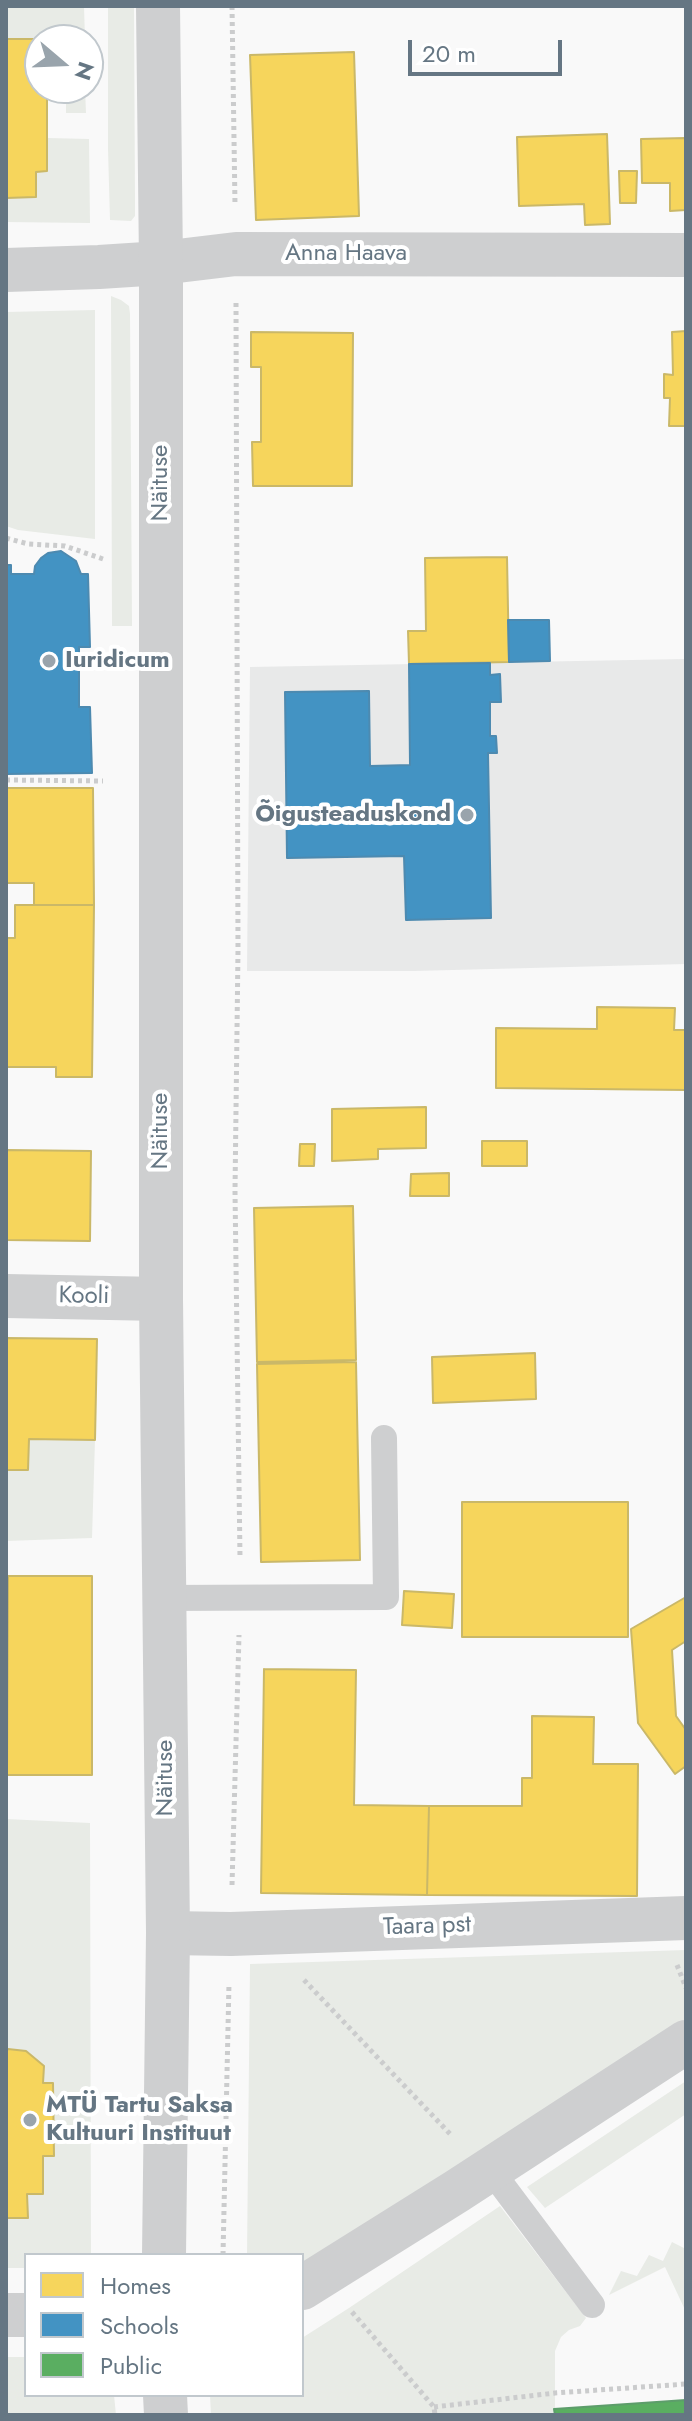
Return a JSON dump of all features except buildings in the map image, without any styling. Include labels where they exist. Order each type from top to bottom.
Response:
[{"type":"street","name":"Näituse","points":[[158,6],[161,263],[161,1299],[168,1933],[164,2253]]},
{"type":"street","name":"Anna Haava","points":[[6,270],[161,263],[236,254],[686,255]]},
{"type":"street","name":"Kooli","points":[[6,1296],[161,1299]]},
{"type":"street","name":"Taara pst","points":[[168,1933],[231,1934],[686,1918]]},
{"type":"street","points":[[304,2286],[476,2157],[686,2042]]},
{"type":"lane","points":[[164,1598],[386,1597],[384,1438]]},
{"type":"lane","points":[[476,2157],[592,2305]]},
{"type":"path","points":[[223,2253],[240,1598],[235,1191],[238,950],[236,254],[232,6]]},
{"type":"path","points":[[6,538],[28,544],[65,546],[103,559]]},
{"type":"path","points":[[6,780],[103,781]]},
{"type":"path","points":[[303,1979],[476,2157]]},
{"type":"path","points":[[349,2308],[434,2407],[435,2415]]},
{"type":"path","points":[[434,2407],[555,2393],[686,2384]]},
{"type":"shaded area","points":[[6,6],[84,6],[85,24],[24,24],[24,39],[6,39]]},
{"type":"shaded area","points":[[108,6],[134,6],[135,216],[131,221],[110,220]]},
{"type":"shaded area","points":[[66,104],[86,104],[86,113],[66,113]]},
{"type":"shaded area","points":[[48,138],[89,139],[90,223],[6,222],[6,198],[36,197],[36,172],[47,171]]},
{"type":"shaded area","points":[[111,296],[129,306],[130,314],[132,626],[112,626]]},
{"type":"shaded area","points":[[95,310],[95,539],[6,526],[6,312]]},
{"type":"shaded area","name":"Õigusteaduskond","points":[[686,659],[686,964],[414,971],[247,971],[250,667]]},
{"type":"shaded area","points":[[6,1396],[95,1440],[92,1538],[6,1541]]},
{"type":"shaded area","points":[[6,1819],[90,1823],[91,2253],[24,2253],[24,2268],[6,2268],[6,2116],[43,2083],[44,2066],[26,2051],[8,2049]]},
{"type":"shaded area","points":[[686,1950],[686,2020],[304,2268],[304,2253],[247,2253],[250,1964]]},
{"type":"shaded area","points":[[686,2081],[686,2114],[545,2208],[527,2187]]},
{"type":"shaded area","points":[[500,2206],[586,2318],[580,2326],[561,2337],[555,2351],[555,2415],[211,2415],[210,2397],[304,2397],[304,2337]]},
{"type":"shaded area","points":[[672,2242],[686,2249],[686,2312],[665,2267],[609,2295],[621,2271],[637,2276],[649,2255],[663,2261]]},
{"type":"shaded area","points":[[6,2357],[24,2357],[24,2397],[114,2397],[116,2415],[6,2415]]},
{"type":"place","name":"Iuridicum","points":[[49,661]]},
{"type":"place","name":"Õigusteaduskond","points":[[467,815]]},
{"type":"place","name":"MTÜ Tartu Saksa Kultuuri Instituut","points":[[30,2120]]}]
